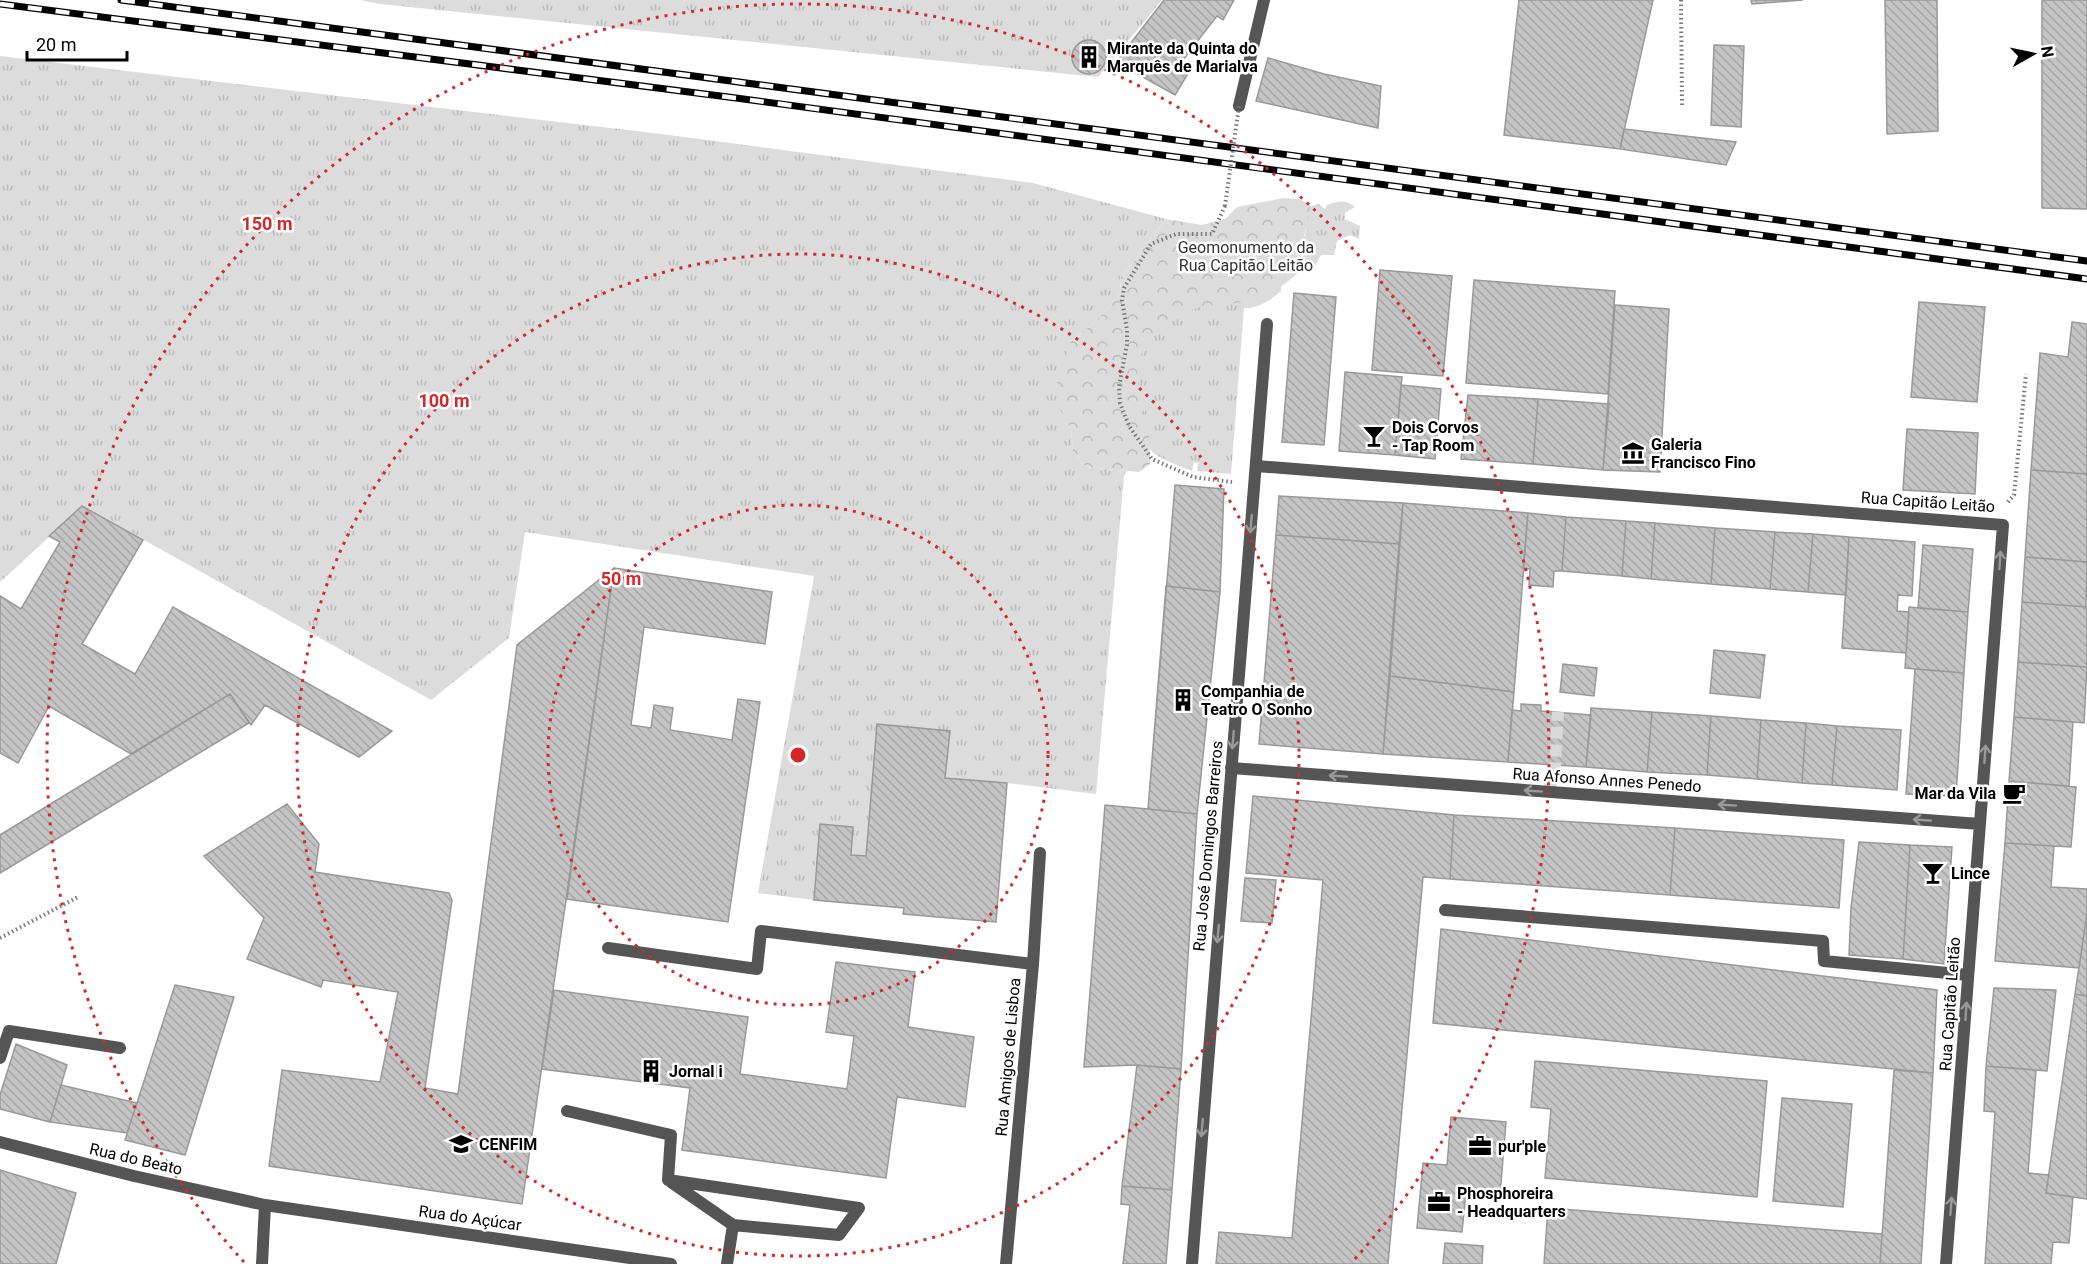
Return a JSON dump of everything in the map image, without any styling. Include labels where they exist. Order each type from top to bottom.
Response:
[{"type":"street","points":[[1239,106],[1264,0]]},
{"type":"street","name":"Rua José Domingos Barreiros","points":[[1192,1264],[1267,324]]},
{"type":"street","name":"Rua Capitão Leitão","points":[[1256,466],[2003,525],[1946,1264]]},
{"type":"street","name":"Rua Afonso Annes Penedo","points":[[1231,768],[1980,824]]},
{"type":"street","name":"Rua Amigos de Lisboa","points":[[1006,1264],[1033,963],[1040,853]]},
{"type":"street","points":[[1445,910],[1823,941],[1824,961],[1968,975]]},
{"type":"street","points":[[608,948],[757,969],[761,931],[1033,963]]},
{"type":"street","points":[[0,1058],[9,1031],[120,1048]]},
{"type":"street","points":[[567,1110],[671,1135],[668,1180]]},
{"type":"street","name":"Rua do Beato","points":[[0,1142],[134,1176],[265,1204]]},
{"type":"street","points":[[668,1180],[859,1208],[839,1235],[733,1225],[668,1180]]},
{"type":"street","points":[[262,1264],[265,1204]]},
{"type":"street","name":"Rua do Açúcar","points":[[265,1204],[671,1264]]},
{"type":"street","points":[[728,1264],[733,1225]]},
{"type":"path","points":[[1681,0],[1682,108]]},
{"type":"path","points":[[1233,482],[1192,477],[1152,459],[1129,426],[1123,411],[1119,387],[1127,344],[1122,300],[1124,288],[1151,244],[1176,234],[1212,234],[1225,206],[1239,106]]},
{"type":"path","points":[[2003,525],[2007,505],[2014,495],[2026,374]]},
{"type":"path","points":[[0,938],[78,897]]},
{"type":"green space","points":[[360,0],[1162,0],[1098,77],[380,4]]},
{"type":"green space","points":[[0,56],[661,134],[1033,183],[1166,219],[1120,279],[1121,293],[1093,324],[1071,341],[1060,410],[1071,429],[1073,451],[1086,467],[1127,471],[1124,476],[1096,794],[945,778],[949,731],[877,725],[866,856],[851,855],[853,827],[820,825],[814,900],[758,893],[814,576],[525,532],[509,638],[431,700],[83,506],[0,582]]},
{"type":"green space","points":[[1284,198],[1292,206],[1289,214],[1283,218],[1278,234],[1270,246],[1261,252],[1265,256],[1262,262],[1245,273],[1225,276],[1199,286],[1184,296],[1174,295],[1164,290],[1158,292],[1140,320],[1126,391],[1130,406],[1134,407],[1139,401],[1138,391],[1131,382],[1137,351],[1141,335],[1149,325],[1156,301],[1184,304],[1191,302],[1194,295],[1208,286],[1216,288],[1232,283],[1258,284],[1280,266],[1288,253],[1288,248],[1297,246],[1305,235],[1306,227],[1302,229],[1298,226],[1296,218],[1298,210],[1319,204],[1325,209],[1327,205],[1342,201],[1355,207],[1345,213],[1345,219],[1360,226],[1359,239],[1350,235],[1337,241],[1334,255],[1321,255],[1314,267],[1298,273],[1281,287],[1281,291],[1273,298],[1259,305],[1244,308],[1231,474],[1197,471],[1198,463],[1194,462],[1192,471],[1152,451],[1140,435],[1126,405],[1123,388],[1131,348],[1127,304],[1129,292],[1150,263],[1156,262],[1157,257],[1164,255],[1180,258],[1184,245],[1195,240],[1218,237],[1234,260],[1241,256],[1246,246],[1241,234],[1246,232],[1254,234],[1265,230],[1265,225],[1273,219],[1274,207]]},
{"type":"green space","name":"Geomonumento da Rua Capitão Leitão","points":[[1284,198],[1299,199],[1310,205],[1306,229],[1287,278],[1270,295],[1243,302],[1196,308],[1175,317],[1157,331],[1139,360],[1137,377],[1149,432],[1150,464],[1139,472],[1086,467],[1073,451],[1071,429],[1060,410],[1055,389],[1071,341],[1093,324],[1121,293],[1120,279],[1166,219],[1202,225],[1225,219],[1237,207]]},
{"type":"building","points":[[1164,0],[1234,0],[1223,20],[1217,16],[1179,65],[1189,72],[1175,95],[1116,62]]},
{"type":"building","points":[[1519,0],[1653,0],[1620,149],[1504,135]]},
{"type":"building","points":[[1751,0],[1803,0],[1752,4]]},
{"type":"building","points":[[1885,0],[1937,0],[1938,131],[1887,134]]},
{"type":"building","points":[[2042,0],[2087,0],[2087,209],[2042,208]]},
{"type":"building","name":"Mirante da Quinta do Marquês de Marialva","points":[[1089,40],[1101,45],[1106,57],[1101,69],[1089,74],[1077,69],[1072,57],[1077,45]]},
{"type":"building","points":[[1714,45],[1744,46],[1741,127],[1711,125]]},
{"type":"building","points":[[1268,58],[1324,74],[1381,86],[1378,128],[1256,101]]},
{"type":"building","points":[[1624,129],[1736,142],[1726,165],[1620,149]]},
{"type":"building","points":[[1380,270],[1452,276],[1443,376],[1372,370]]},
{"type":"building","points":[[1474,280],[1615,291],[1608,394],[1466,383]]},
{"type":"building","points":[[1294,293],[1336,297],[1324,445],[1282,442]]},
{"type":"building","points":[[1919,302],[1985,307],[1977,402],[1911,397]]},
{"type":"building","points":[[1615,305],[1669,309],[1660,472],[1603,470]]},
{"type":"building","points":[[2072,322],[2087,324],[2087,474],[2031,470],[2040,353],[2068,357]]},
{"type":"building","points":[[1345,372],[1402,377],[1395,455],[1339,451]]},
{"type":"building","points":[[1401,385],[1441,389],[1435,459],[1395,455]]},
{"type":"building","points":[[1468,395],[1538,399],[1533,464],[1461,459]]},
{"type":"building","points":[[1538,399],[1609,404],[1603,470],[1533,464]]},
{"type":"building","points":[[1907,429],[1978,433],[1975,494],[1903,490]]},
{"type":"building","points":[[2031,470],[2087,474],[2087,562],[2025,557]]},
{"type":"building","points":[[1175,485],[1224,489],[1220,592],[1197,814],[1181,1069],[1137,1065],[1084,1067],[1105,805],[1148,809]]},
{"type":"building","points":[[1279,496],[1403,503],[1399,544],[1276,535]]},
{"type":"building","points":[[1403,503],[1528,513],[1514,692],[1390,676]]},
{"type":"building","points":[[82,506],[143,540],[82,644],[135,674],[173,607],[392,731],[359,757],[265,705],[251,725],[230,694],[131,754],[49,706],[18,763],[0,753],[0,596],[21,609],[60,542],[49,536]]},
{"type":"building","points":[[1528,513],[1566,517],[1562,571],[1554,571],[1553,587],[1529,585],[1530,569],[1523,568]]},
{"type":"building","points":[[1566,517],[1626,521],[1622,576],[1562,571]]},
{"type":"building","points":[[1626,521],[1655,523],[1651,579],[1622,576]]},
{"type":"building","points":[[1655,523],[1715,528],[1711,584],[1651,579]]},
{"type":"building","points":[[1715,528],[1775,532],[1770,589],[1711,584]]},
{"type":"building","points":[[1775,532],[1813,534],[1808,592],[1770,589]]},
{"type":"building","points":[[1813,534],[1849,537],[1846,595],[1808,592]]},
{"type":"building","points":[[1276,535],[1399,544],[1383,754],[1259,744]]},
{"type":"building","points":[[1849,537],[1915,542],[1912,596],[1898,595],[1897,611],[1909,612],[1906,653],[1842,648]]},
{"type":"building","points":[[1923,545],[1973,549],[1968,612],[1918,608]]},
{"type":"building","points":[[2025,557],[2087,562],[2086,607],[2022,602]]},
{"type":"building","points":[[614,568],[522,1204],[269,1166],[282,1070],[380,1082],[398,992],[323,980],[321,987],[247,959],[264,918],[204,856],[287,804],[319,844],[315,872],[449,893],[452,900],[425,1088],[458,1094],[517,645]]},
{"type":"building","points":[[614,568],[772,592],[765,644],[644,627],[631,725],[651,728],[654,705],[673,708],[670,730],[732,740],[738,699],[760,702],[728,922],[567,899]]},
{"type":"building","name":"Companhia de Teatro O Sonho","points":[[1166,586],[1220,592],[1197,814],[1148,809]]},
{"type":"building","points":[[2022,602],[2087,607],[2087,667],[2018,662]]},
{"type":"building","points":[[1909,607],[1968,612],[1964,673],[1905,668]]},
{"type":"building","points":[[1714,650],[1765,655],[1760,698],[1710,693]]},
{"type":"building","points":[[2018,662],[2087,667],[2084,723],[2014,717]]},
{"type":"building","points":[[1563,664],[1597,668],[1594,696],[1560,692]]},
{"type":"building","points":[[1915,669],[1964,673],[1956,796],[1906,794]]},
{"type":"building","points":[[1390,676],[1514,692],[1508,762],[1383,754]]},
{"type":"building","points":[[230,694],[249,723],[0,873],[0,835]]},
{"type":"building","points":[[1521,704],[1541,705],[1541,711],[1591,715],[1586,767],[1508,762],[1512,710],[1521,711]]},
{"type":"building","points":[[1591,708],[1652,712],[1647,772],[1586,767]]},
{"type":"building","points":[[1652,712],[1711,716],[1707,775],[1647,772]]},
{"type":"building","points":[[1711,716],[1761,720],[1757,779],[1707,775]]},
{"type":"building","points":[[2014,717],[2073,722],[2069,786],[2009,781]]},
{"type":"building","points":[[1761,720],[1806,723],[1802,783],[1757,779]]},
{"type":"building","points":[[1806,723],[1837,726],[1832,785],[1802,783]]},
{"type":"building","points":[[877,724],[950,731],[945,778],[1007,783],[996,922],[903,914],[904,908],[814,900],[820,824],[853,827],[851,855],[866,856]]},
{"type":"building","points":[[1837,726],[1901,730],[1897,790],[1832,785]]},
{"type":"building","points":[[2009,781],[2076,787],[2071,847],[2005,843]]},
{"type":"building","points":[[1253,796],[1454,815],[1450,879],[1423,877],[1388,1264],[1216,1264],[1219,1232],[1292,1238],[1323,880],[1246,873]]},
{"type":"building","points":[[1454,815],[1675,828],[1670,895],[1450,879]]},
{"type":"building","points":[[1675,828],[1844,840],[1839,908],[1670,895]]},
{"type":"building","points":[[1859,842],[1910,845],[1903,959],[1849,955],[1851,908]]},
{"type":"building","points":[[2005,843],[2054,846],[2051,887],[2087,889],[2087,913],[2079,968],[1995,961]]},
{"type":"building","points":[[1910,845],[1952,847],[1944,964],[1903,959]]},
{"type":"building","points":[[1245,878],[1276,880],[1272,923],[1241,921]]},
{"type":"building","points":[[2087,913],[2087,996],[2075,994]]},
{"type":"building","points":[[1441,929],[1937,990],[1933,1073],[1433,1023]]},
{"type":"building","name":"Jornal i","points":[[836,962],[915,972],[908,1027],[974,1037],[965,1107],[897,1097],[886,1178],[682,1150],[690,1088],[542,1069],[554,990],[748,1017],[740,1074],[847,1089],[854,1036],[826,1032]]},
{"type":"building","points":[[175,985],[234,997],[185,1155],[125,1140]]},
{"type":"building","points":[[1994,988],[2056,990],[2047,1071],[1986,1066]]},
{"type":"building","points":[[2075,994],[2087,996],[2087,1199],[2046,1193]]},
{"type":"building","points":[[16,1044],[67,1065],[50,1122],[0,1109],[0,1095]]},
{"type":"building","points":[[1535,1061],[1767,1081],[1757,1197],[1545,1178],[1551,1109],[1531,1107]]},
{"type":"building","points":[[1137,1065],[1181,1069],[1172,1190],[1122,1186]]},
{"type":"building","points":[[1986,1066],[2036,1070],[2028,1173],[2049,1175],[2046,1193],[2073,1197],[2069,1243],[2053,1242],[2051,1264],[1985,1264],[1995,1112],[1984,1111]]},
{"type":"building","points":[[1894,1070],[1933,1073],[1921,1264],[1880,1264]]},
{"type":"building","points":[[61,1085],[137,1103],[127,1133],[50,1122]]},
{"type":"building","points":[[1782,1098],[1852,1104],[1843,1207],[1773,1201]]},
{"type":"building","points":[[1451,1117],[1506,1122],[1500,1195],[1466,1192],[1462,1232],[1417,1228],[1423,1163],[1447,1165]]},
{"type":"building","points":[[0,1170],[76,1193],[56,1264],[0,1264]]},
{"type":"building","points":[[1122,1186],[1172,1190],[1166,1264],[1123,1264],[1130,1205],[1121,1204]]},
{"type":"building","points":[[1548,1208],[1882,1234],[1880,1264],[1544,1264]]},
{"type":"building","points":[[1445,1243],[1483,1246],[1482,1264],[1443,1264]]},
{"type":"tunnel","points":[[1549,792],[1555,765],[1558,712]]},
{"type":"railway","points":[[121,0],[2087,261]]},
{"type":"railway","points":[[0,4],[736,98],[2087,279]]},
{"type":"place","name":"Mirante da Quinta do Marquês de Marialva","points":[[1089,57]]},
{"type":"place","name":"Dois Corvos - Tap Room","points":[[1374,436]]},
{"type":"place","name":"Galeria Francisco Fino","points":[[1633,453]]},
{"type":"place","name":"Companhia de Teatro O Sonho","points":[[1183,700]]},
{"type":"place","name":"Mar da Vila","points":[[2014,793]]},
{"type":"place","name":"Lince","points":[[1933,873]]},
{"type":"place","name":"Jornal i","points":[[651,1071]]},
{"type":"place","name":"CENFIM","points":[[461,1144]]},
{"type":"place","name":"pur'ple","points":[[1480,1146]]},
{"type":"place","name":"Phosphoreira - Headquarters","points":[[1439,1202]]}]
